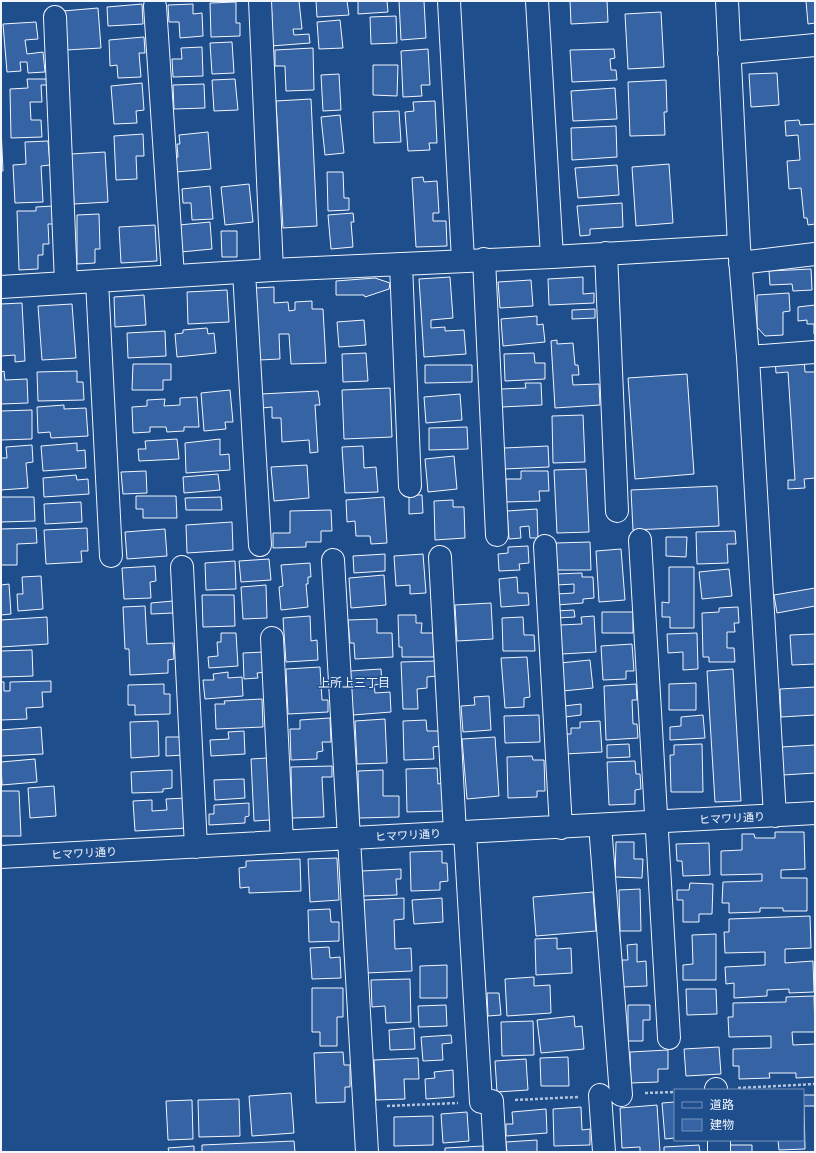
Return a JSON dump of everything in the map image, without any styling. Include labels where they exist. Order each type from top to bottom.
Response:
[{"type":"street","points":[[260,1],[272,270]]},
{"type":"street","points":[[449,1],[496,535]]},
{"type":"street","points":[[537,1],[552,257]]},
{"type":"street","points":[[727,1],[740,254],[748,357],[775,816]]},
{"type":"street","points":[[154,6],[173,276]]},
{"type":"street","points":[[55,17],[66,283]]},
{"type":"street","points":[[729,53],[815,45]]},
{"type":"street","points":[[606,253],[617,511]]},
{"type":"street","points":[[1,287],[272,270],[552,257],[606,253],[815,254]]},
{"type":"street","points":[[401,264],[410,486]]},
{"type":"street","points":[[244,272],[260,545]]},
{"type":"street","points":[[97,281],[111,556]]},
{"type":"street","points":[[748,357],[815,352]]},
{"type":"street","points":[[640,540],[669,1038]]},
{"type":"street","points":[[545,546],[561,828]]},
{"type":"street","points":[[440,557],[460,833],[487,1102],[495,1152]]},
{"type":"street","points":[[333,560],[367,1152]]},
{"type":"street","points":[[182,567],[196,847]]},
{"type":"street","points":[[272,638],[282,842]]},
{"type":"street","name":"ヒマワリ通り","points":[[1,857],[561,828],[815,813]]},
{"type":"street","points":[[600,825],[610,1095],[604,1152]]},
{"type":"street","points":[[719,1141],[719,1152]]},
{"type":"path","points":[[732,1089],[815,1084]]},
{"type":"path","points":[[364,1107],[674,1092]]},
{"type":"building","points":[[271,1],[299,1],[302,29],[293,29],[294,35],[309,34],[310,43],[271,46],[268,18],[272,17]]},
{"type":"building","points":[[316,1],[347,1],[349,15],[317,17]]},
{"type":"building","points":[[358,1],[387,1],[388,12],[358,14]]},
{"type":"building","points":[[399,1],[424,1],[426,38],[401,40]]},
{"type":"building","points":[[570,1],[607,1],[608,22],[571,24]]},
{"type":"building","points":[[806,1],[815,1],[815,23],[808,24]]},
{"type":"building","points":[[236,2],[236,23],[240,23],[240,36],[211,37],[210,3]]},
{"type":"building","points":[[142,4],[143,24],[108,26],[107,7]]},
{"type":"building","points":[[193,4],[193,14],[202,13],[203,36],[180,38],[179,22],[169,22],[168,5]]},
{"type":"building","points":[[98,8],[101,48],[66,50],[63,11]]},
{"type":"building","points":[[661,12],[664,67],[628,69],[625,14]]},
{"type":"building","points":[[396,16],[397,43],[371,44],[370,17]]},
{"type":"building","points":[[340,20],[343,48],[319,49],[317,22]]},
{"type":"building","points":[[36,22],[38,39],[25,40],[27,54],[43,52],[45,72],[28,73],[27,62],[20,62],[21,71],[7,72],[3,24]]},
{"type":"building","points":[[144,37],[145,53],[139,53],[141,77],[118,78],[117,65],[110,66],[109,40]]},
{"type":"building","points":[[232,42],[234,73],[212,74],[210,43]]},
{"type":"building","points":[[202,47],[203,76],[173,77],[172,59],[182,59],[181,48]]},
{"type":"building","points":[[313,48],[314,90],[286,91],[285,66],[275,66],[275,50]]},
{"type":"building","points":[[428,49],[430,85],[421,85],[422,96],[403,97],[401,51]]},
{"type":"building","points":[[614,49],[615,58],[610,59],[611,70],[616,70],[617,80],[572,82],[570,50]]},
{"type":"building","points":[[373,65],[398,65],[397,96],[373,95]]},
{"type":"building","points":[[777,73],[779,105],[751,107],[749,74]]},
{"type":"building","points":[[339,74],[341,110],[323,111],[321,75]]},
{"type":"building","points":[[27,79],[46,79],[47,85],[41,85],[42,102],[30,102],[31,120],[41,120],[42,137],[11,138],[10,89],[28,88]]},
{"type":"building","points":[[235,79],[238,110],[214,111],[212,80]]},
{"type":"building","points":[[666,80],[667,112],[664,112],[665,135],[630,136],[628,82]]},
{"type":"building","points":[[142,83],[144,110],[136,111],[137,123],[114,124],[111,86]]},
{"type":"building","points":[[204,84],[205,108],[174,109],[173,85]]},
{"type":"building","points":[[615,88],[617,119],[573,121],[571,91]]},
{"type":"building","points":[[311,99],[317,226],[283,228],[276,101]]},
{"type":"building","points":[[435,101],[437,143],[429,143],[430,150],[408,151],[405,112],[414,111],[413,102]]},
{"type":"building","points":[[399,111],[401,142],[374,143],[373,112]]},
{"type":"building","points":[[340,115],[344,153],[325,155],[321,117]]},
{"type":"building","points":[[799,120],[800,125],[815,124],[815,224],[808,225],[807,218],[804,218],[801,188],[789,189],[787,161],[800,160],[798,135],[786,136],[785,121]]},
{"type":"building","points":[[616,126],[617,157],[572,160],[571,128]]},
{"type":"building","points":[[1,128],[3,171],[1,171]]},
{"type":"building","points":[[208,132],[211,169],[176,172],[175,158],[178,157],[177,144],[180,144],[179,135]]},
{"type":"building","points":[[143,134],[144,156],[136,156],[137,179],[116,180],[114,136]]},
{"type":"building","points":[[48,141],[50,165],[41,166],[43,202],[15,203],[13,165],[26,164],[25,142]]},
{"type":"building","points":[[105,152],[108,202],[74,204],[71,154]]},
{"type":"building","points":[[669,164],[673,223],[636,226],[632,167]]},
{"type":"building","points":[[617,165],[619,195],[578,198],[575,168]]},
{"type":"building","points":[[327,172],[343,172],[344,198],[349,198],[349,210],[328,211]]},
{"type":"building","points":[[423,177],[424,182],[437,181],[439,213],[433,213],[433,221],[446,221],[447,246],[416,247],[412,178]]},
{"type":"building","points":[[249,184],[253,222],[225,225],[221,187]]},
{"type":"building","points":[[210,186],[213,219],[192,220],[191,203],[183,203],[182,189]]},
{"type":"building","points":[[622,203],[623,227],[590,229],[590,235],[580,236],[577,206]]},
{"type":"building","points":[[53,206],[53,224],[48,224],[49,244],[43,244],[43,255],[38,255],[38,269],[19,270],[17,211],[36,211],[36,207]]},
{"type":"building","points":[[353,213],[354,222],[351,222],[353,247],[331,249],[328,215]]},
{"type":"building","points":[[99,214],[100,249],[95,249],[95,263],[77,264],[77,215]]},
{"type":"building","points":[[210,222],[212,249],[181,252],[179,225]]},
{"type":"building","points":[[155,225],[157,261],[121,263],[119,227]]},
{"type":"building","points":[[221,231],[237,231],[237,257],[222,257]]},
{"type":"building","points":[[811,269],[812,290],[793,291],[792,284],[770,285],[769,271]]},
{"type":"building","points":[[450,277],[453,318],[431,320],[431,328],[445,327],[445,331],[464,330],[466,354],[424,357],[419,279]]},
{"type":"building","points":[[583,277],[583,294],[594,293],[594,303],[549,305],[548,279]]},
{"type":"building","points":[[375,278],[390,283],[389,289],[365,297],[364,295],[336,295],[336,281]]},
{"type":"building","points":[[531,280],[533,306],[500,308],[498,282]]},
{"type":"building","points":[[274,287],[274,303],[288,302],[289,311],[295,310],[295,302],[312,301],[312,309],[323,309],[326,363],[291,364],[289,334],[279,334],[280,359],[259,360],[256,288]]},
{"type":"building","points":[[227,290],[229,322],[188,324],[187,292]]},
{"type":"building","points":[[789,293],[790,311],[783,312],[783,335],[765,336],[757,327],[757,295]]},
{"type":"building","points":[[144,295],[146,325],[115,327],[114,297]]},
{"type":"building","points":[[22,303],[25,361],[15,362],[15,355],[1,356],[1,304]]},
{"type":"building","points":[[72,304],[76,358],[42,360],[38,306]]},
{"type":"building","points":[[815,305],[814,334],[814,324],[807,324],[807,320],[798,321],[798,307]]},
{"type":"building","points":[[595,309],[595,318],[572,319],[572,310]]},
{"type":"building","points":[[537,316],[537,325],[543,324],[545,342],[503,346],[501,319]]},
{"type":"building","points":[[364,320],[366,345],[339,347],[337,322]]},
{"type":"building","points":[[207,328],[208,334],[214,333],[216,353],[177,357],[175,334],[183,333],[183,330]]},
{"type":"building","points":[[165,331],[166,356],[128,358],[127,333]]},
{"type":"building","points":[[557,340],[557,344],[573,343],[575,365],[578,365],[579,375],[572,375],[573,385],[599,384],[600,405],[555,408],[551,341]]},
{"type":"building","points":[[366,353],[368,381],[343,382],[342,354]]},
{"type":"building","points":[[534,353],[535,363],[545,363],[545,379],[505,381],[504,354]]},
{"type":"building","points":[[804,358],[805,372],[815,372],[815,478],[804,479],[805,488],[788,489],[788,480],[795,480],[788,372],[776,373],[775,360]]},
{"type":"building","points":[[133,364],[171,364],[171,380],[163,380],[163,390],[132,390]]},
{"type":"building","points":[[425,365],[472,365],[472,382],[425,383]]},
{"type":"building","points":[[4,371],[5,380],[27,379],[28,403],[1,404],[1,372]]},
{"type":"building","points":[[77,371],[77,382],[83,382],[84,400],[38,401],[37,372]]},
{"type":"building","points":[[687,374],[694,474],[635,479],[628,378]]},
{"type":"building","points":[[525,383],[541,383],[542,405],[502,407],[501,389],[526,388]]},
{"type":"building","points":[[390,388],[392,437],[344,439],[342,390]]},
{"type":"building","points":[[230,390],[233,422],[225,422],[226,429],[204,431],[201,393]]},
{"type":"building","points":[[318,391],[320,405],[315,405],[318,452],[310,453],[309,440],[282,442],[281,418],[272,418],[272,407],[262,408],[261,394]]},
{"type":"building","points":[[460,394],[462,420],[426,423],[424,397]]},
{"type":"building","points":[[197,397],[199,427],[184,427],[184,431],[167,432],[166,427],[150,427],[150,432],[133,433],[132,407],[147,406],[147,400],[165,399],[164,406],[180,405],[180,398]]},
{"type":"building","points":[[64,405],[64,409],[86,408],[88,436],[51,438],[50,432],[38,433],[37,407]]},
{"type":"building","points":[[32,410],[32,439],[1,440],[1,411]]},
{"type":"building","points":[[583,415],[585,462],[553,463],[552,416]]},
{"type":"building","points":[[467,427],[468,449],[429,450],[429,428]]},
{"type":"building","points":[[177,439],[179,459],[139,461],[138,449],[146,449],[145,441]]},
{"type":"building","points":[[220,439],[220,455],[229,454],[230,470],[186,473],[185,443]]},
{"type":"building","points":[[77,443],[77,451],[85,450],[86,468],[43,471],[41,446]]},
{"type":"building","points":[[32,445],[33,462],[26,463],[28,488],[1,490],[1,458],[7,458],[6,447]]},
{"type":"building","points":[[363,446],[364,468],[376,467],[378,492],[345,493],[342,447]]},
{"type":"building","points":[[548,446],[549,467],[504,469],[504,448]]},
{"type":"building","points":[[454,456],[457,489],[428,492],[425,459]]},
{"type":"building","points":[[307,465],[309,498],[274,501],[271,467]]},
{"type":"building","points":[[586,469],[589,532],[557,533],[554,470]]},
{"type":"building","points":[[146,471],[147,493],[123,494],[121,472]]},
{"type":"building","points":[[521,471],[548,471],[549,491],[539,491],[540,501],[506,502],[506,479],[521,479]]},
{"type":"building","points":[[218,474],[220,490],[184,493],[183,477]]},
{"type":"building","points":[[76,475],[77,480],[88,479],[89,494],[44,497],[43,478]]},
{"type":"building","points":[[717,486],[719,526],[633,530],[631,490]]},
{"type":"building","points":[[409,495],[422,495],[423,513],[409,514]]},
{"type":"building","points":[[136,496],[176,496],[177,518],[143,518],[143,509],[136,509]]},
{"type":"building","points":[[1,497],[34,497],[35,521],[1,522]]},
{"type":"building","points":[[221,497],[222,510],[186,510],[185,498]]},
{"type":"building","points":[[384,497],[387,543],[371,544],[370,536],[356,536],[355,521],[347,522],[346,500]]},
{"type":"building","points":[[453,500],[453,507],[464,507],[465,538],[435,540],[434,501]]},
{"type":"building","points":[[81,502],[82,522],[45,524],[44,504]]},
{"type":"building","points":[[537,509],[538,538],[530,538],[529,526],[520,527],[521,538],[509,539],[507,511]]},
{"type":"building","points":[[331,510],[332,531],[321,531],[321,542],[306,542],[306,547],[273,548],[273,533],[290,533],[290,511]]},
{"type":"building","points":[[232,522],[233,550],[187,553],[186,525]]},
{"type":"building","points":[[36,528],[37,543],[17,544],[17,565],[1,565],[1,529]]},
{"type":"building","points":[[87,528],[88,551],[81,551],[82,562],[46,564],[44,530]]},
{"type":"building","points":[[165,529],[167,556],[127,559],[125,532]]},
{"type":"building","points":[[735,531],[736,544],[727,544],[728,563],[697,564],[696,532]]},
{"type":"building","points":[[666,537],[687,537],[686,557],[666,556]]},
{"type":"building","points":[[590,542],[591,570],[557,570],[556,543]]},
{"type":"building","points":[[528,546],[529,563],[519,564],[520,570],[499,571],[498,554],[508,553],[508,547]]},
{"type":"building","points":[[621,549],[625,600],[599,602],[596,551]]},
{"type":"building","points":[[385,554],[385,571],[354,573],[353,556]]},
{"type":"building","points":[[423,554],[426,593],[410,594],[410,585],[396,586],[394,556]]},
{"type":"building","points":[[269,559],[271,580],[241,582],[239,561]]},
{"type":"building","points":[[235,561],[236,589],[206,590],[205,563]]},
{"type":"building","points":[[310,563],[311,577],[308,577],[308,584],[306,584],[308,607],[281,610],[279,587],[283,586],[281,565]]},
{"type":"building","points":[[155,566],[156,581],[150,582],[151,598],[124,599],[122,568]]},
{"type":"building","points":[[669,567],[694,567],[694,628],[670,628],[670,617],[662,617],[662,602],[669,603]]},
{"type":"building","points":[[729,569],[732,596],[702,599],[699,572]]},
{"type":"building","points":[[582,573],[582,577],[593,577],[594,598],[583,599],[583,603],[557,605],[556,594],[574,593],[574,584],[557,585],[556,574]]},
{"type":"building","points":[[384,575],[386,605],[351,608],[349,578]]},
{"type":"building","points":[[41,576],[43,609],[18,611],[17,594],[23,594],[22,577]]},
{"type":"building","points":[[517,577],[518,593],[528,593],[529,605],[501,607],[499,579]]},
{"type":"building","points":[[9,584],[11,614],[1,615],[1,585]]},
{"type":"building","points":[[266,585],[267,618],[243,619],[241,587]]},
{"type":"building","points":[[815,588],[815,606],[777,613],[774,595]]},
{"type":"building","points":[[202,595],[234,595],[235,626],[203,627]]},
{"type":"building","points":[[173,601],[173,613],[151,614],[151,603]]},
{"type":"building","points":[[491,603],[493,639],[457,641],[455,605]]},
{"type":"building","points":[[145,606],[147,644],[173,643],[174,659],[168,660],[168,673],[130,675],[129,649],[125,649],[123,607]]},
{"type":"building","points":[[738,607],[739,623],[734,623],[735,632],[727,632],[727,648],[734,648],[735,662],[709,662],[709,657],[703,657],[702,613],[719,612],[719,608]]},
{"type":"building","points":[[574,610],[575,617],[557,618],[556,611]]},
{"type":"building","points":[[602,612],[633,612],[633,633],[602,633]]},
{"type":"building","points":[[398,615],[416,615],[416,623],[422,623],[421,633],[433,633],[434,657],[402,657],[402,647],[399,647]]},
{"type":"building","points":[[310,616],[311,641],[317,640],[318,660],[286,662],[283,618]]},
{"type":"building","points":[[594,616],[596,652],[562,654],[560,625],[582,624],[581,617]]},
{"type":"building","points":[[47,617],[48,644],[1,647],[1,620]]},
{"type":"building","points":[[523,617],[524,635],[534,635],[535,651],[503,651],[502,618]]},
{"type":"building","points":[[377,619],[377,633],[392,633],[393,657],[355,659],[354,643],[350,643],[348,620]]},
{"type":"building","points":[[221,633],[236,633],[238,666],[209,668],[208,657],[218,656],[217,642],[221,642]]},
{"type":"building","points":[[697,633],[698,669],[683,670],[683,652],[668,653],[667,634]]},
{"type":"building","points":[[815,634],[815,664],[792,665],[790,635]]},
{"type":"building","points":[[632,644],[634,671],[626,671],[626,679],[603,680],[601,646]]},
{"type":"building","points":[[32,650],[33,676],[1,677],[1,651]]},
{"type":"building","points":[[264,652],[266,672],[257,673],[258,678],[244,679],[243,653]]},
{"type":"building","points":[[527,657],[530,697],[524,698],[524,707],[505,708],[501,658]]},
{"type":"building","points":[[590,660],[593,688],[563,691],[560,663]]},
{"type":"building","points":[[436,661],[437,676],[427,677],[427,688],[417,689],[418,709],[403,709],[401,662]]},
{"type":"building","points":[[320,667],[322,700],[328,700],[328,712],[288,714],[286,669]]},
{"type":"building","points":[[381,669],[382,684],[374,685],[375,693],[390,692],[391,712],[353,715],[350,671]]},
{"type":"building","points":[[733,669],[741,801],[715,802],[707,671]]},
{"type":"building","points":[[228,672],[228,678],[242,677],[243,696],[205,699],[203,680],[214,680],[213,674]]},
{"type":"building","points":[[51,681],[51,692],[42,692],[43,707],[26,708],[27,719],[1,720],[1,682],[4,682],[4,691],[10,691],[10,682]]},
{"type":"building","points":[[696,683],[696,710],[669,710],[669,684]]},
{"type":"building","points":[[164,684],[164,694],[170,694],[170,714],[135,715],[135,705],[128,705],[128,685]]},
{"type":"building","points":[[636,684],[637,700],[632,700],[633,724],[637,724],[638,738],[606,740],[604,686]]},
{"type":"building","points":[[815,687],[815,715],[781,717],[780,689]]},
{"type":"building","points":[[489,696],[491,730],[463,732],[461,706],[475,705],[474,697]]},
{"type":"building","points":[[262,699],[263,727],[216,729],[215,704],[225,704],[224,701]]},
{"type":"building","points":[[581,704],[581,715],[565,717],[564,706]]},
{"type":"building","points":[[539,715],[540,742],[505,743],[504,716]]},
{"type":"building","points":[[703,715],[705,738],[670,740],[670,727],[681,726],[681,717]]},
{"type":"building","points":[[330,718],[331,742],[322,742],[323,751],[317,752],[317,759],[291,760],[290,729],[300,729],[300,720]]},
{"type":"building","points":[[385,719],[387,763],[357,764],[355,721]]},
{"type":"building","points":[[426,720],[427,731],[440,731],[440,746],[433,747],[434,759],[404,760],[403,721]]},
{"type":"building","points":[[158,721],[159,756],[131,758],[130,722]]},
{"type":"building","points":[[600,721],[602,752],[565,754],[564,734],[571,734],[571,728],[580,728],[580,722]]},
{"type":"building","points":[[41,727],[43,754],[1,756],[1,730]]},
{"type":"building","points":[[244,731],[245,754],[211,756],[210,740],[229,739],[228,732]]},
{"type":"building","points":[[166,737],[184,737],[184,755],[166,756]]},
{"type":"building","points":[[495,737],[499,796],[467,799],[462,739]]},
{"type":"building","points":[[629,744],[630,757],[607,758],[607,745]]},
{"type":"building","points":[[702,744],[703,792],[671,792],[670,755],[674,755],[674,745]]},
{"type":"building","points":[[815,745],[815,773],[783,775],[781,747]]},
{"type":"building","points":[[532,756],[533,760],[544,760],[545,791],[537,791],[537,797],[508,798],[507,757]]},
{"type":"building","points":[[267,758],[270,820],[254,821],[251,759]]},
{"type":"building","points":[[35,759],[37,782],[2,785],[1,762]]},
{"type":"building","points":[[635,761],[636,774],[640,774],[641,789],[635,790],[635,804],[609,805],[607,762]]},
{"type":"building","points":[[332,766],[332,777],[322,777],[324,817],[292,818],[291,767]]},
{"type":"building","points":[[437,768],[438,784],[444,783],[444,811],[407,812],[406,769]]},
{"type":"building","points":[[172,770],[172,788],[163,789],[163,792],[132,793],[131,772]]},
{"type":"building","points":[[383,770],[383,796],[399,796],[399,817],[359,818],[358,771]]},
{"type":"building","points":[[244,779],[245,798],[215,800],[214,780]]},
{"type":"building","points":[[54,786],[56,816],[30,818],[28,788]]},
{"type":"building","points":[[1,791],[19,791],[21,836],[1,836]]},
{"type":"building","points":[[186,798],[187,828],[135,831],[133,801],[152,800],[152,811],[167,810],[166,799]]},
{"type":"building","points":[[249,803],[249,816],[245,817],[245,823],[209,825],[209,814],[214,814],[214,805]]},
{"type":"building","points":[[775,832],[804,832],[805,869],[781,870],[781,878],[807,878],[807,911],[783,911],[783,908],[760,908],[760,912],[729,913],[729,903],[722,903],[723,882],[762,881],[762,874],[721,875],[721,851],[742,850],[742,834],[754,834],[755,838],[775,838]]},
{"type":"building","points":[[616,842],[634,842],[634,859],[643,859],[642,878],[615,877]]},
{"type":"building","points":[[709,843],[710,875],[683,876],[682,861],[677,861],[676,844]]},
{"type":"building","points":[[442,851],[442,863],[447,863],[448,881],[440,882],[440,890],[411,891],[410,852]]},
{"type":"building","points":[[337,858],[339,900],[310,902],[308,859]]},
{"type":"building","points":[[300,859],[301,891],[249,893],[249,887],[240,888],[239,868],[246,867],[246,861]]},
{"type":"building","points":[[401,869],[401,879],[396,879],[397,895],[363,896],[362,871]]},
{"type":"building","points":[[690,883],[713,884],[712,914],[699,914],[699,922],[683,922],[683,900],[677,900],[677,890],[689,890]]},
{"type":"building","points":[[640,889],[641,931],[620,931],[619,890]]},
{"type":"building","points":[[593,892],[596,931],[536,936],[533,897]]},
{"type":"building","points":[[404,898],[404,919],[394,920],[395,949],[411,948],[412,971],[366,973],[364,900]]},
{"type":"building","points":[[442,898],[443,922],[414,924],[412,900]]},
{"type":"building","points":[[330,909],[331,922],[339,922],[339,941],[309,942],[308,910]]},
{"type":"building","points":[[810,916],[811,948],[785,949],[785,963],[813,961],[814,992],[789,993],[789,989],[767,990],[767,996],[734,998],[734,983],[726,984],[725,967],[765,965],[765,952],[725,953],[724,932],[729,932],[729,919]]},
{"type":"building","points":[[716,934],[716,980],[683,980],[683,965],[693,964],[692,935]]},
{"type":"building","points":[[557,938],[557,949],[571,948],[572,973],[536,975],[535,939]]},
{"type":"building","points":[[637,944],[637,962],[646,961],[647,986],[623,987],[622,960],[628,960],[627,945]]},
{"type":"building","points":[[329,947],[330,958],[340,957],[341,978],[312,979],[310,948]]},
{"type":"building","points":[[447,965],[447,998],[420,998],[420,966]]},
{"type":"building","points":[[534,977],[534,986],[550,985],[551,1013],[507,1016],[505,979]]},
{"type":"building","points":[[410,979],[411,1022],[386,1023],[385,1006],[372,1007],[371,980]]},
{"type":"building","points":[[312,988],[343,988],[343,1017],[337,1017],[337,1046],[320,1046],[320,1032],[312,1032]]},
{"type":"building","points":[[686,989],[716,989],[717,1014],[687,1015]]},
{"type":"building","points":[[487,993],[499,993],[501,1015],[488,1016]]},
{"type":"building","points":[[814,996],[815,1032],[792,1032],[793,1045],[815,1044],[815,1077],[796,1078],[796,1073],[769,1073],[770,1078],[739,1079],[739,1066],[733,1066],[733,1049],[771,1048],[771,1036],[729,1037],[728,1017],[733,1017],[733,1003],[786,1002],[786,997]]},
{"type":"building","points":[[446,1005],[447,1026],[419,1027],[418,1006]]},
{"type":"building","points":[[628,1005],[650,1005],[650,1020],[643,1020],[643,1041],[628,1041]]},
{"type":"building","points":[[574,1016],[575,1027],[582,1026],[584,1049],[541,1053],[537,1020]]},
{"type":"building","points":[[533,1021],[534,1055],[502,1056],[501,1022]]},
{"type":"building","points":[[414,1028],[415,1049],[390,1050],[389,1030]]},
{"type":"building","points":[[451,1035],[452,1043],[442,1044],[443,1060],[423,1061],[421,1037]]},
{"type":"building","points":[[719,1047],[721,1074],[686,1076],[684,1049]]},
{"type":"building","points":[[668,1050],[668,1069],[658,1069],[658,1082],[631,1083],[630,1052]]},
{"type":"building","points":[[343,1052],[344,1065],[350,1065],[350,1087],[345,1087],[345,1102],[316,1103],[314,1053]]},
{"type":"building","points":[[568,1057],[569,1086],[541,1086],[540,1058]]},
{"type":"building","points":[[418,1058],[419,1079],[404,1079],[405,1099],[376,1100],[374,1060]]},
{"type":"building","points":[[526,1059],[528,1090],[497,1092],[495,1061]]},
{"type":"building","points":[[453,1070],[454,1097],[426,1099],[425,1079],[435,1078],[434,1072]]},
{"type":"building","points":[[291,1093],[294,1133],[252,1136],[249,1096]]},
{"type":"building","points":[[804,1095],[815,1095],[815,1106],[804,1106]]},
{"type":"building","points":[[239,1099],[240,1136],[199,1137],[198,1100]]},
{"type":"building","points":[[192,1100],[193,1139],[168,1140],[166,1101]]},
{"type":"building","points":[[674,1102],[674,1138],[665,1139],[662,1103]]},
{"type":"building","points":[[657,1105],[660,1152],[640,1152],[640,1147],[622,1148],[620,1108]]},
{"type":"building","points":[[804,1106],[805,1149],[779,1150],[778,1141],[804,1141]]},
{"type":"building","points":[[581,1107],[582,1130],[590,1129],[590,1145],[554,1146],[553,1109]]},
{"type":"building","points":[[546,1109],[547,1133],[506,1136],[506,1124],[513,1124],[512,1112]]},
{"type":"building","points":[[467,1112],[469,1141],[443,1143],[441,1114]]},
{"type":"building","points":[[433,1116],[433,1145],[394,1146],[394,1117]]},
{"type":"building","points":[[537,1140],[537,1152],[507,1152],[506,1142]]},
{"type":"building","points":[[294,1141],[295,1152],[202,1152],[202,1145]]},
{"type":"building","points":[[699,1145],[700,1152],[664,1152],[664,1147]]},
{"type":"building","points":[[730,1145],[752,1145],[752,1152],[730,1152]]},
{"type":"building","points":[[194,1146],[194,1152],[169,1152],[168,1148]]},
{"type":"building","points":[[483,1146],[483,1152],[445,1152],[445,1148]]},
{"type":"district","name":"上所上三丁目","points":[[354,683]]}]
